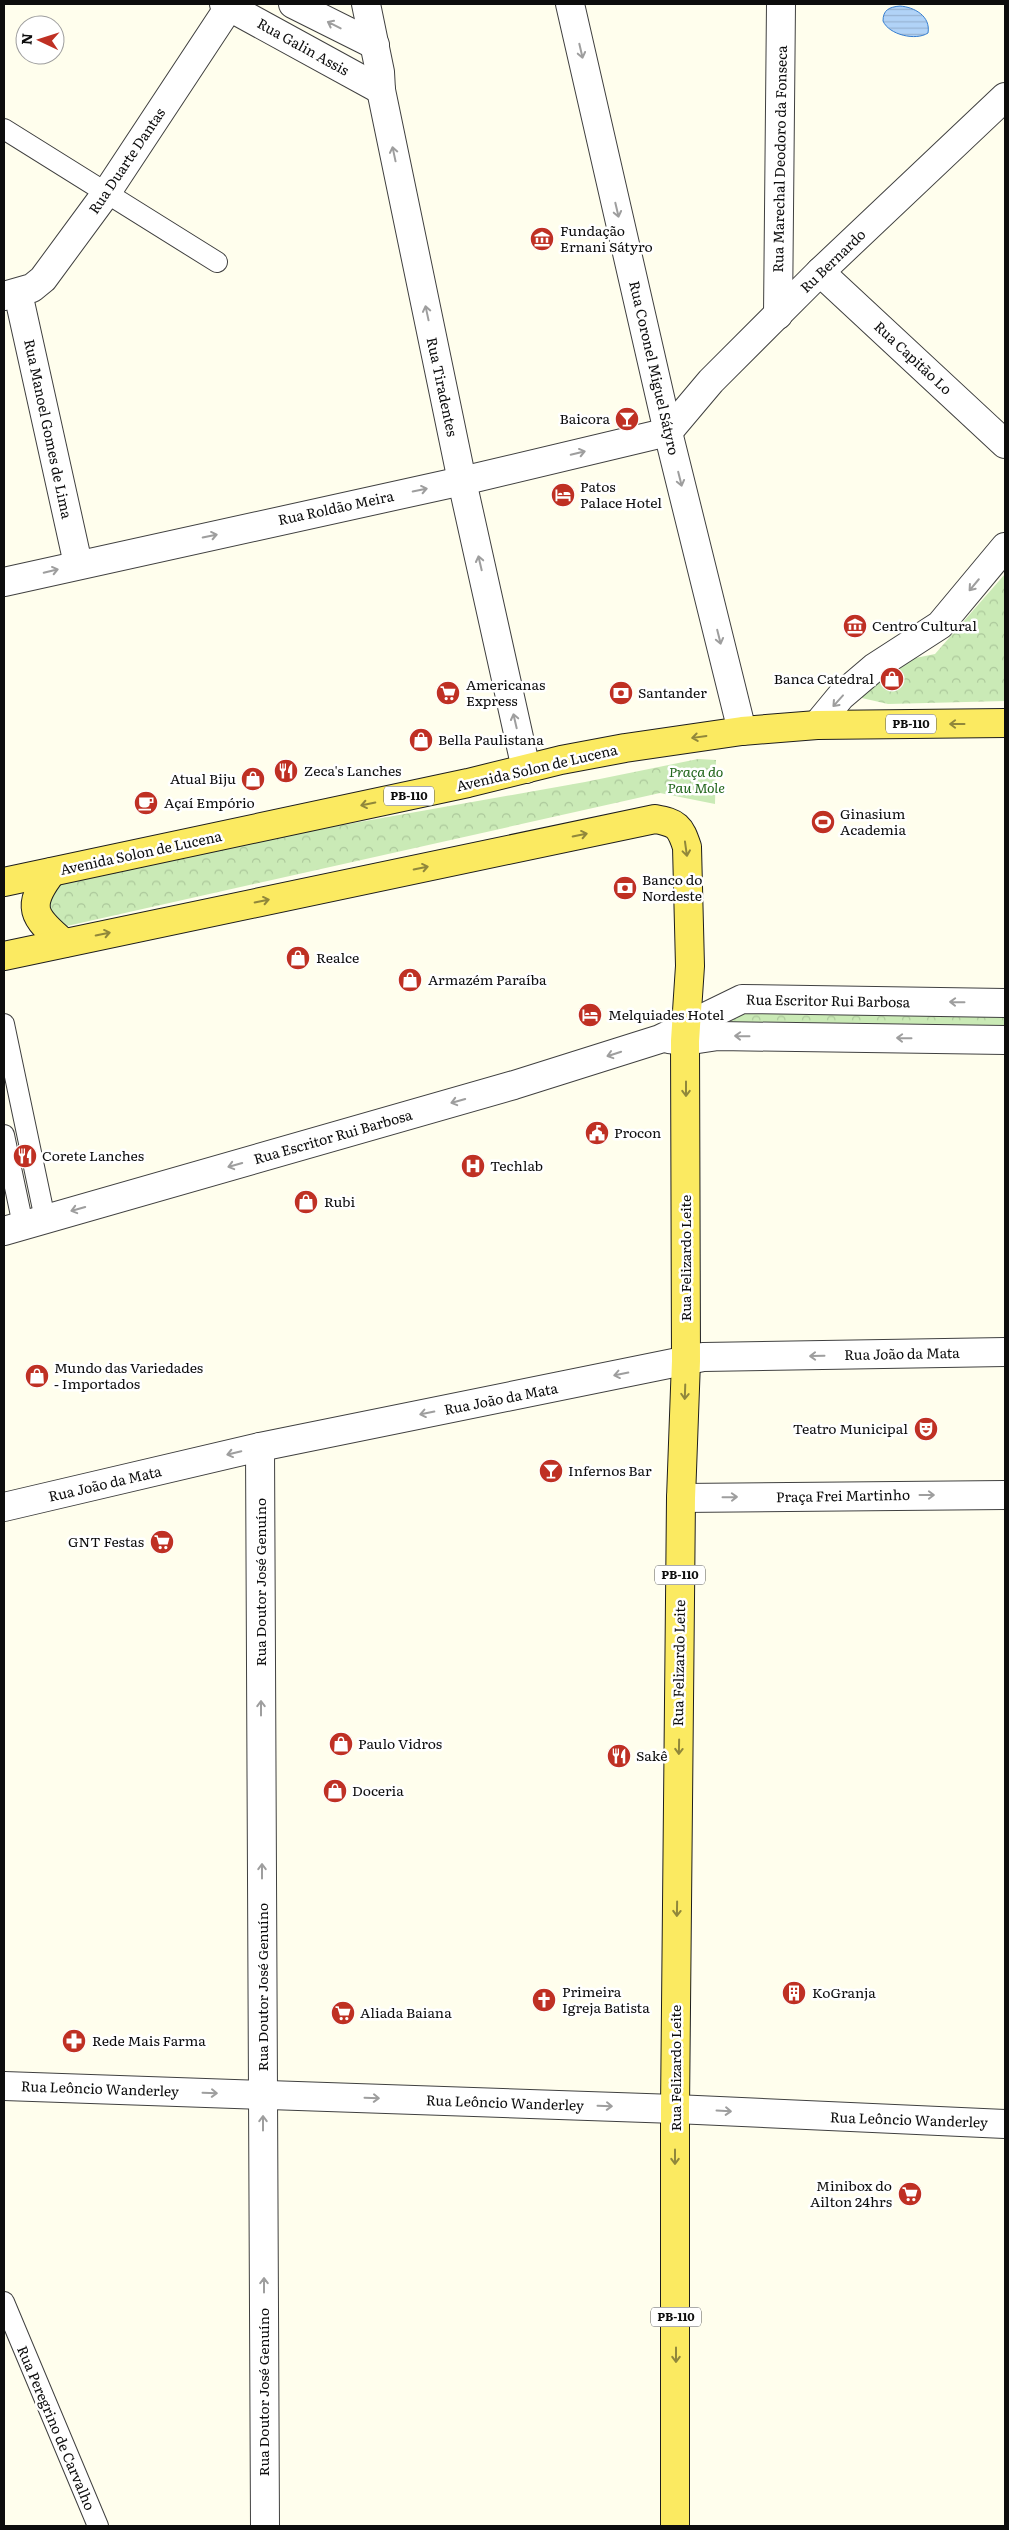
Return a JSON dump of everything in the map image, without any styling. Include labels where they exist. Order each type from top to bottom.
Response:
[{"type":"main road","name":"PB-110","points":[[817,725],[1005,724]]},
{"type":"main road","name":"Avenida Solon de Lucena","points":[[4,882],[624,748],[742,731],[817,725]]},
{"type":"main road","name":"Rua Felizardo Leite","points":[[64,943],[655,819],[674,823],[681,830],[687,847],[690,966],[677,1035],[686,1361],[681,1498],[675,2108],[675,2526]]},
{"type":"main road","points":[[52,872],[38,890],[35,910],[44,926],[64,943]]},
{"type":"main road","name":"PB-110","points":[[4,956],[64,943]]},
{"type":"street","points":[[293,4],[375,46]]},
{"type":"street","name":"Rua Tiradentes","points":[[366,4],[375,46],[381,90],[462,481],[526,769]]},
{"type":"street","name":"Rua Coronel Miguel Sátyro","points":[[570,4],[668,432],[742,731]]},
{"type":"street","name":"Rua Marechal Deodoro da Fonseca","points":[[778,315],[781,4]]},
{"type":"street","name":"Rua Galin Assis","points":[[228,5],[381,90]]},
{"type":"street","name":"Rua Duarte Dantas","points":[[11,294],[32,288],[43,279],[107,192],[228,5]]},
{"type":"street","name":"Ru Bernardo","points":[[668,432],[711,381],[820,272],[1005,97]]},
{"type":"street","points":[[4,129],[217,262]]},
{"type":"street","name":"Rua Capitão Lo","points":[[820,272],[1005,444]]},
{"type":"street","name":"Rua Manoel Gomes de Lima","points":[[11,294],[78,564]]},
{"type":"street","name":"Rua Roldão Meira","points":[[4,582],[78,564],[462,481],[668,432]]},
{"type":"street","points":[[817,725],[841,696],[875,667],[940,625],[1005,548]]},
{"type":"street","name":"Rua Escritor Rui Barbosa","points":[[24,1225],[504,1088],[677,1035],[742,999],[1005,1003]]},
{"type":"street","points":[[4,1024],[24,1225]]},
{"type":"street","name":"Rua Escritor Rui Barbosa","points":[[677,1035],[1005,1040]]},
{"type":"street","points":[[4,1134],[24,1225]]},
{"type":"street","name":"Rua João da Mata","points":[[4,1507],[260,1447],[703,1358],[1005,1352]]},
{"type":"street","name":"Rua Doutor José Genuíno","points":[[260,1447],[265,2526]]},
{"type":"street","name":"Praça Frei Martinho","points":[[681,1498],[1005,1495]]},
{"type":"street","name":"Rua Leôncio Wanderley","points":[[4,2086],[675,2108],[1005,2124]]},
{"type":"street","name":"Rua Peregrino de Carvalho","points":[[4,2302],[98,2526]]},
{"type":"green space","points":[[1005,574],[1005,701],[888,704],[853,696],[886,664],[935,654]]},
{"type":"green space","name":"Praça do Pau Mole","points":[[698,759],[716,760],[715,804],[660,793],[67,926],[49,918],[45,892],[66,874],[585,782]]},
{"type":"green space","points":[[749,1003],[1005,1009],[1005,1033],[724,1029]]},
{"type":"water","points":[[900,6],[916,10],[924,17],[927,22],[928,33],[917,36],[903,35],[886,26],[883,21],[885,12],[890,8]]},
{"type":"place","name":"Fundação Ernani Sátyro","points":[[542,239]]},
{"type":"place","name":"Baicora","points":[[627,419]]},
{"type":"place","name":"Patos Palace Hotel","points":[[563,495]]},
{"type":"place","name":"Centro Cultural","points":[[855,626]]},
{"type":"place","name":"Banca Catedral","points":[[892,679]]},
{"type":"place","name":"Americanas Express","points":[[448,693]]},
{"type":"place","name":"Santander","points":[[621,693]]},
{"type":"place","name":"Bella Paulistana","points":[[421,740]]},
{"type":"place","name":"Zeca's Lanches","points":[[286,771]]},
{"type":"place","name":"Atual Biju","points":[[253,779]]},
{"type":"place","name":"Açaí Empório","points":[[146,803]]},
{"type":"place","name":"Ginasium Academia","points":[[823,822]]},
{"type":"place","name":"Banco do Nordeste","points":[[625,888]]},
{"type":"place","name":"Realce","points":[[298,958]]},
{"type":"place","name":"Armazém Paraíba","points":[[410,980]]},
{"type":"place","name":"Melquiades Hotel","points":[[590,1015]]},
{"type":"place","name":"Procon","points":[[597,1133]]},
{"type":"place","name":"Corete Lanches","points":[[25,1156]]},
{"type":"place","name":"Techlab","points":[[473,1166]]},
{"type":"place","name":"Rubi","points":[[306,1202]]},
{"type":"place","name":"Mundo das Variedades - Importados","points":[[37,1376]]},
{"type":"place","name":"Teatro Municipal","points":[[926,1429]]},
{"type":"place","name":"Infernos Bar","points":[[551,1471]]},
{"type":"place","name":"GNT Festas","points":[[162,1542]]},
{"type":"place","name":"Paulo Vidros","points":[[341,1744]]},
{"type":"place","name":"Sakê","points":[[619,1756]]},
{"type":"place","name":"Doceria","points":[[335,1791]]},
{"type":"place","name":"KoGranja","points":[[794,1993]]},
{"type":"place","name":"Primeira Igreja Batista","points":[[544,2000]]},
{"type":"place","name":"Aliada Baiana","points":[[343,2013]]},
{"type":"place","name":"Rede Mais Farma","points":[[74,2041]]},
{"type":"place","name":"Minibox do Ailton 24hrs","points":[[910,2194]]}]
